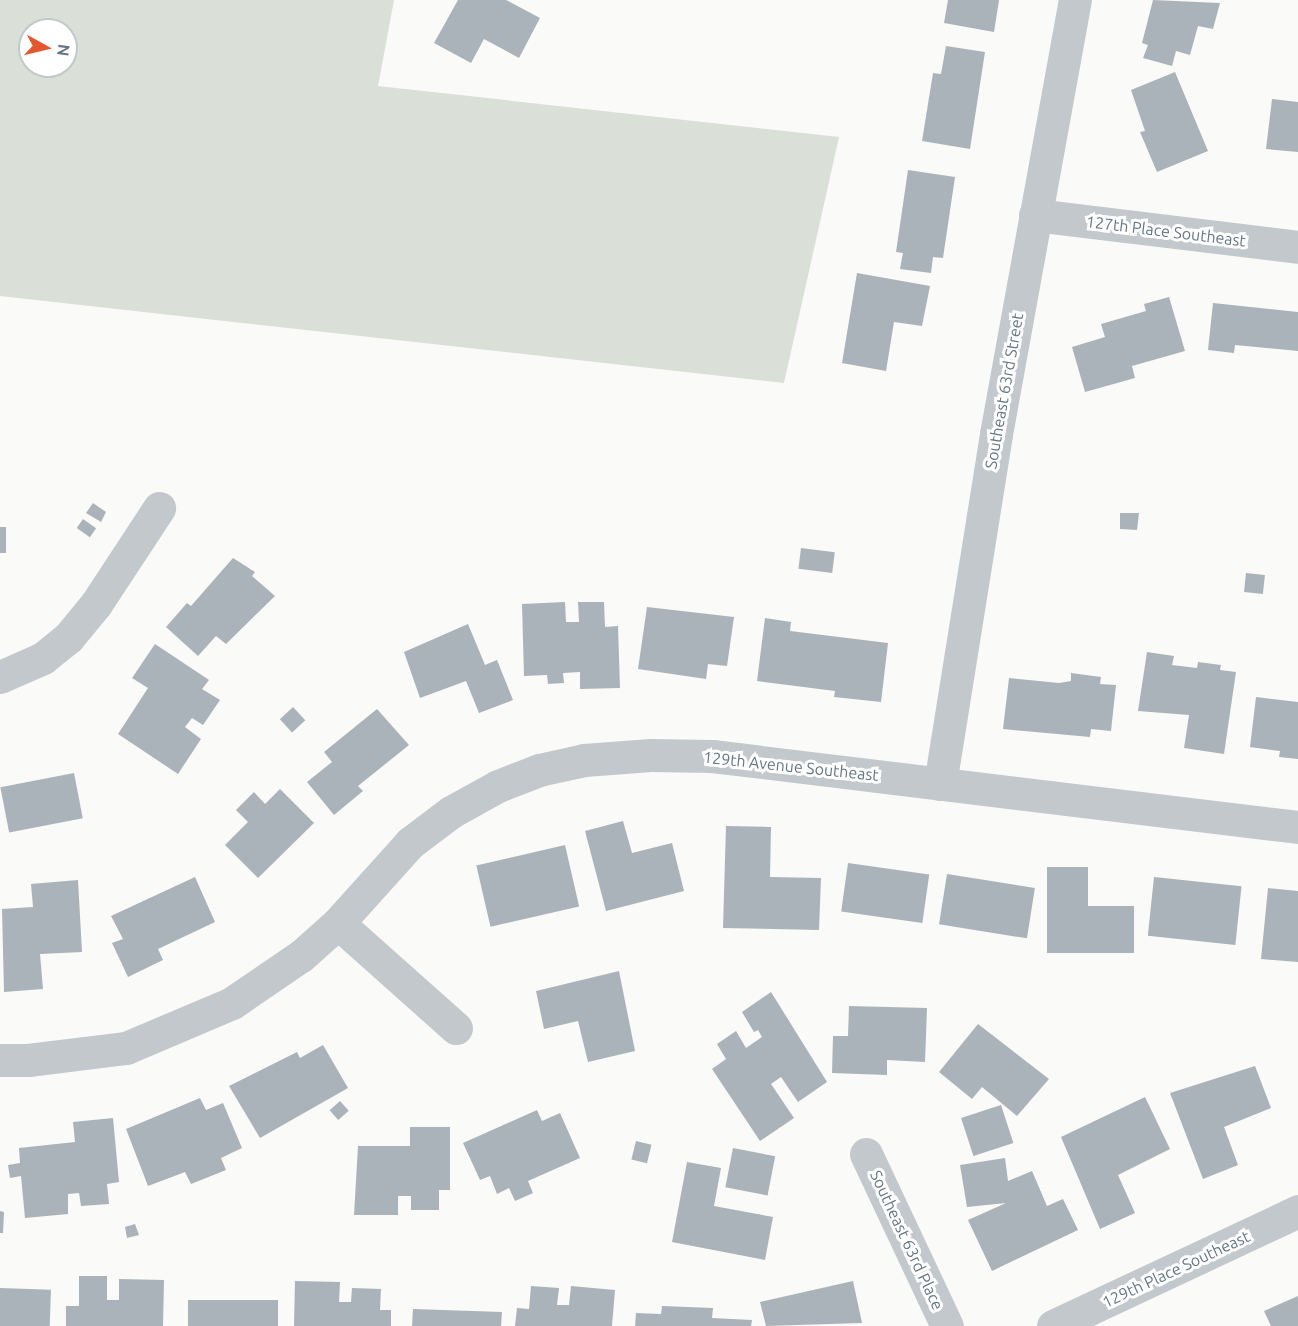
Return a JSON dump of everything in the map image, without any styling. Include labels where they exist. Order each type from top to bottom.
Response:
[{"type":"street","name":"Southeast 63rd Street","points":[[940,784],[1035,215],[1075,0]]},
{"type":"street","name":"127th Place Southeast","points":[[1035,215],[1298,247]]},
{"type":"street","points":[[0,677],[43,658],[68,638],[96,604],[159,508]]},
{"type":"street","name":"129th Avenue Southeast","points":[[0,1060],[28,1060],[126,1047],[177,1029],[232,1003],[301,956],[338,923],[410,843],[451,812],[498,786],[539,770],[584,760],[651,755],[712,756],[1298,827]]},
{"type":"street","points":[[338,923],[456,1028]]},
{"type":"street","name":"Southeast 63rd Place","points":[[866,1154],[947,1326]]},
{"type":"street","name":"129th Place Southeast","points":[[1053,1326],[1298,1211]]},
{"type":"shaded area","points":[[0,0],[394,0],[378,86],[839,137],[784,383],[0,296]]},
{"type":"building","points":[[458,0],[506,0],[540,18],[519,58],[484,39],[471,63],[434,43]]},
{"type":"building","points":[[948,0],[999,0],[994,32],[944,23]]},
{"type":"building","points":[[1153,0],[1220,3],[1213,29],[1198,26],[1190,55],[1176,51],[1172,66],[1143,58],[1148,45],[1142,43]]},
{"type":"building","points":[[946,46],[985,52],[970,149],[922,141],[933,73],[941,74]]},
{"type":"building","points":[[1175,72],[1208,151],[1157,172],[1140,132],[1145,131],[1131,90]]},
{"type":"building","points":[[1272,99],[1298,102],[1298,152],[1266,149]]},
{"type":"building","points":[[908,170],[955,177],[943,258],[933,257],[931,273],[900,269],[903,253],[896,252]]},
{"type":"building","points":[[857,273],[930,286],[922,326],[894,322],[886,371],[842,363]]},
{"type":"building","points":[[1169,297],[1185,351],[1132,366],[1135,378],[1085,392],[1072,347],[1105,337],[1101,324],[1146,311],[1144,304]]},
{"type":"building","points":[[1213,303],[1298,312],[1298,351],[1235,345],[1234,353],[1208,350]]},
{"type":"building","points":[[93,503],[106,512],[101,522],[86,513]]},
{"type":"building","points":[[1120,513],[1139,513],[1137,530],[1120,529]]},
{"type":"building","points":[[83,519],[96,528],[90,537],[77,528]]},
{"type":"building","points":[[0,527],[6,527],[6,553],[0,553]]},
{"type":"building","points":[[801,548],[835,552],[832,573],[798,569]]},
{"type":"building","points":[[233,558],[255,572],[252,576],[275,596],[226,644],[216,636],[198,656],[166,627],[187,603],[191,606]]},
{"type":"building","points":[[1246,573],[1265,575],[1263,594],[1244,592]]},
{"type":"building","points":[[565,602],[566,622],[579,622],[578,602],[604,602],[605,627],[618,626],[620,688],[580,689],[580,672],[563,673],[564,683],[548,684],[547,675],[524,676],[522,604]]},
{"type":"building","points":[[647,607],[734,617],[727,666],[708,664],[706,679],[638,669]]},
{"type":"building","points":[[765,618],[791,622],[790,631],[888,643],[881,702],[834,697],[835,691],[757,681]]},
{"type":"building","points":[[468,624],[485,665],[497,660],[513,700],[479,713],[466,681],[420,698],[404,652]]},
{"type":"building","points":[[155,644],[209,680],[202,689],[220,700],[203,725],[192,718],[185,727],[201,739],[178,774],[118,734],[148,688],[132,678]]},
{"type":"building","points":[[1147,652],[1174,656],[1172,665],[1197,668],[1198,662],[1221,665],[1220,670],[1236,672],[1224,754],[1184,748],[1189,715],[1138,711]]},
{"type":"building","points":[[1071,673],[1101,677],[1100,684],[1116,685],[1111,731],[1091,729],[1090,737],[1003,729],[1009,678],[1059,683],[1071,681]]},
{"type":"building","points":[[1256,697],[1298,702],[1298,759],[1279,757],[1280,751],[1250,747]]},
{"type":"building","points":[[293,707],[305,720],[292,732],[280,719]]},
{"type":"building","points":[[377,709],[409,745],[358,786],[363,791],[334,815],[307,782],[332,762],[324,752]]},
{"type":"building","points":[[74,773],[83,818],[9,832],[0,787]]},
{"type":"building","points":[[280,789],[314,823],[258,878],[225,845],[248,822],[236,810],[254,792],[265,804]]},
{"type":"building","points":[[623,821],[632,853],[672,843],[684,891],[606,911],[585,831]]},
{"type":"building","points":[[726,826],[771,827],[770,877],[821,878],[819,930],[723,928]]},
{"type":"building","points":[[565,845],[579,906],[491,927],[476,865]]},
{"type":"building","points":[[848,863],[929,874],[922,923],[841,912]]},
{"type":"building","points":[[1047,867],[1088,867],[1088,906],[1134,906],[1134,953],[1047,953]]},
{"type":"building","points":[[947,874],[1035,888],[1027,938],[939,924]]},
{"type":"building","points":[[195,877],[215,922],[158,949],[163,960],[128,977],[112,943],[123,939],[111,916]]},
{"type":"building","points":[[1154,877],[1242,886],[1235,945],[1148,936]]},
{"type":"building","points":[[78,880],[82,952],[40,954],[43,989],[4,992],[2,909],[33,907],[31,884]]},
{"type":"building","points":[[1268,888],[1298,891],[1298,962],[1261,959]]},
{"type":"building","points":[[619,971],[635,1051],[588,1062],[578,1021],[544,1029],[536,991]]},
{"type":"building","points":[[771,992],[827,1082],[798,1102],[781,1077],[771,1084],[794,1118],[760,1141],[712,1069],[726,1059],[717,1044],[736,1031],[746,1048],[762,1037],[758,1030],[754,1032],[742,1012]]},
{"type":"building","points":[[849,1006],[927,1008],[925,1062],[887,1060],[887,1075],[832,1073],[833,1036],[848,1036]]},
{"type":"building","points":[[978,1024],[1049,1079],[1017,1116],[982,1087],[972,1099],[939,1072]]},
{"type":"building","points":[[323,1045],[348,1088],[260,1138],[229,1086],[297,1052],[300,1058]]},
{"type":"building","points":[[1255,1066],[1271,1108],[1224,1127],[1238,1165],[1203,1179],[1170,1093]]},
{"type":"building","points":[[1145,1097],[1170,1149],[1118,1175],[1135,1213],[1100,1229],[1061,1137]]},
{"type":"building","points":[[200,1098],[206,1110],[223,1103],[242,1148],[221,1158],[226,1170],[191,1184],[185,1172],[148,1186],[126,1129]]},
{"type":"building","points":[[340,1101],[349,1111],[338,1120],[330,1110]]},
{"type":"building","points":[[1001,1105],[1013,1143],[973,1156],[961,1118]]},
{"type":"building","points":[[537,1110],[542,1121],[560,1113],[580,1158],[528,1181],[533,1193],[515,1201],[509,1188],[497,1194],[490,1176],[480,1180],[463,1143]]},
{"type":"building","points":[[113,1118],[119,1182],[107,1184],[109,1204],[81,1206],[79,1193],[68,1194],[68,1214],[25,1218],[21,1176],[10,1178],[8,1165],[20,1163],[19,1148],[75,1142],[73,1122]]},
{"type":"building","points":[[410,1127],[450,1127],[450,1190],[439,1190],[439,1210],[411,1210],[411,1196],[398,1196],[398,1215],[354,1215],[358,1146],[410,1146]]},
{"type":"building","points":[[636,1141],[652,1145],[647,1163],[631,1159]]},
{"type":"building","points":[[733,1148],[775,1156],[768,1195],[725,1187]]},
{"type":"building","points":[[1005,1158],[1008,1181],[1032,1171],[1047,1206],[1063,1199],[1078,1230],[992,1271],[968,1220],[1006,1203],[967,1207],[960,1165]]},
{"type":"building","points":[[687,1162],[721,1168],[714,1206],[773,1217],[765,1260],[672,1242]]},
{"type":"building","points":[[0,1211],[4,1212],[3,1233],[0,1233]]},
{"type":"building","points":[[135,1224],[139,1235],[127,1238],[125,1227]]},
{"type":"building","points":[[79,1276],[107,1276],[107,1300],[119,1300],[119,1279],[164,1280],[163,1326],[66,1326],[66,1306],[79,1306]]},
{"type":"building","points":[[295,1281],[340,1282],[339,1302],[351,1302],[352,1288],[381,1289],[380,1310],[391,1310],[391,1326],[294,1326]]},
{"type":"building","points":[[853,1281],[862,1323],[766,1326],[760,1302]]},
{"type":"building","points":[[531,1286],[559,1288],[557,1305],[569,1305],[571,1286],[615,1290],[612,1326],[515,1326],[517,1308],[529,1309]]},
{"type":"building","points":[[0,1288],[51,1290],[50,1326],[0,1326]]},
{"type":"building","points":[[1298,1296],[1298,1326],[1271,1326],[1264,1311]]},
{"type":"building","points":[[188,1300],[278,1300],[278,1326],[188,1326]]},
{"type":"building","points":[[662,1306],[713,1308],[712,1318],[752,1320],[751,1326],[635,1326],[636,1313],[661,1314]]},
{"type":"building","points":[[413,1309],[502,1312],[501,1326],[412,1326]]}]
